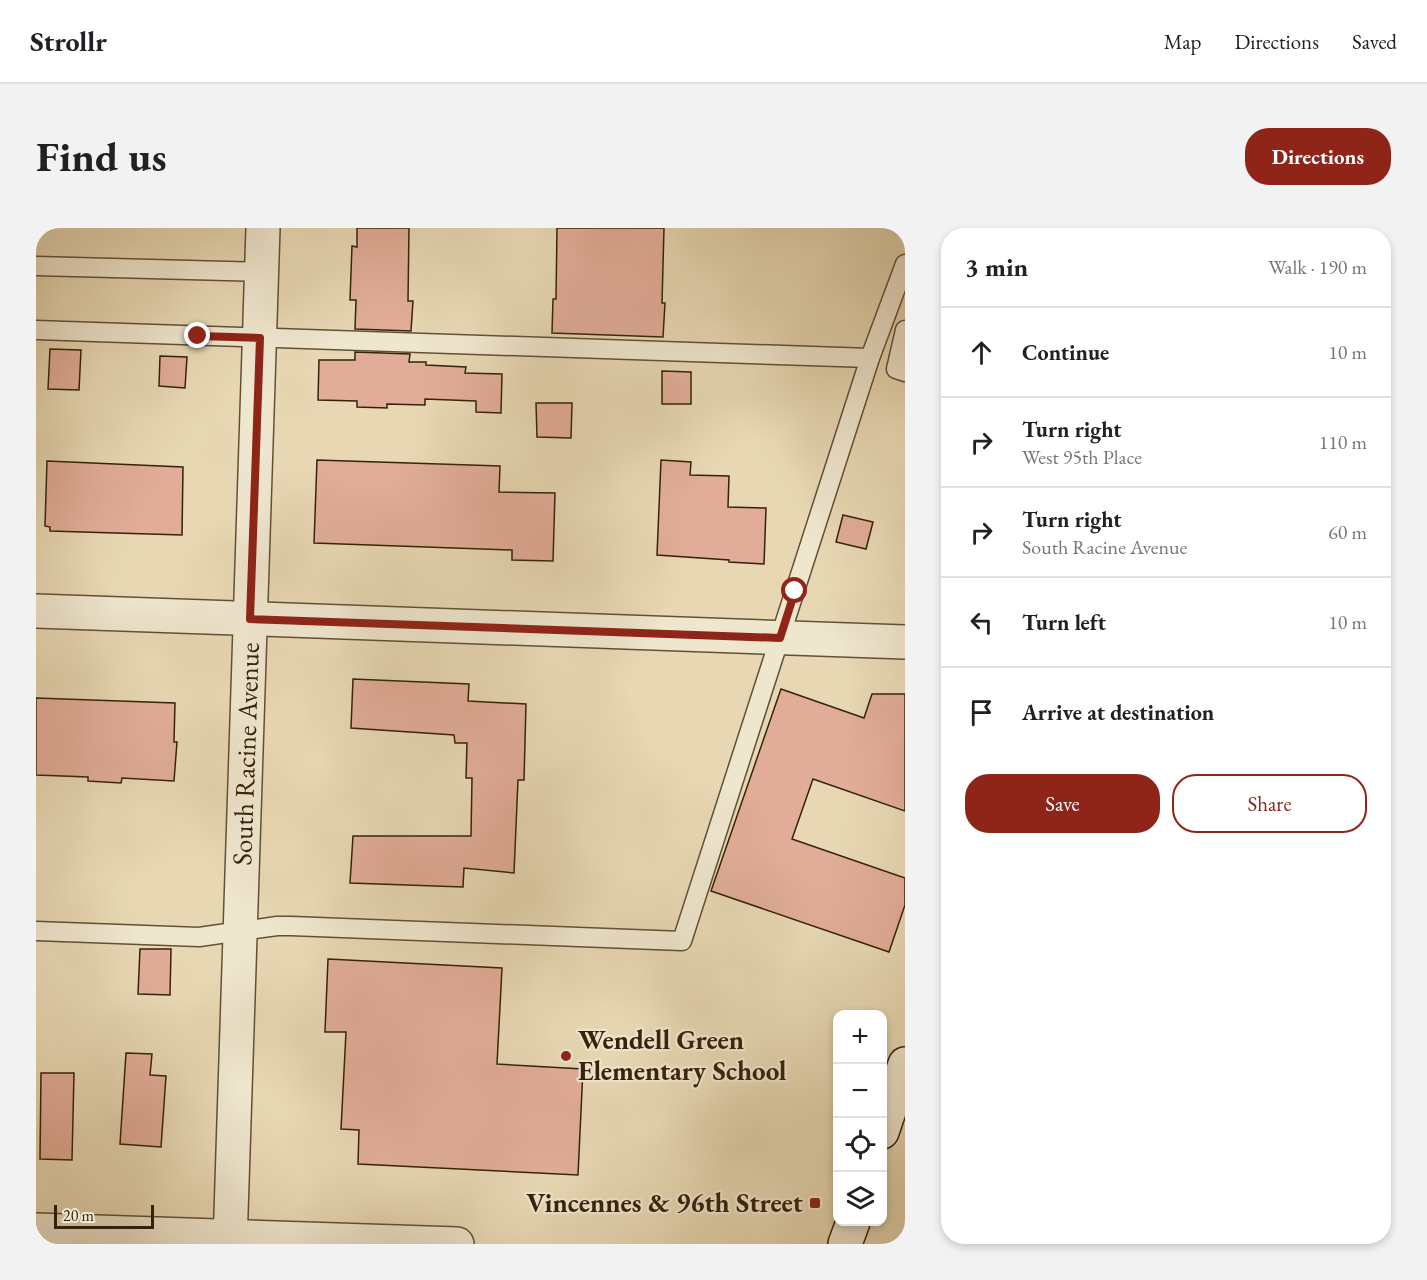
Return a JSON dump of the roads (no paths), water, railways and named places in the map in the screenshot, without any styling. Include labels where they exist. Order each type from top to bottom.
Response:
[{"type":"street","name":"South Racine Avenue","points":[[230,1240],[263,228]]},
{"type":"street","points":[[36,610],[905,642]]},
{"type":"street","points":[[887,1118],[905,1064]]},
{"type":"street","points":[[845,1244],[851,1226]]},
{"type":"street","points":[[36,1230],[230,1240],[457,1244]]},
{"type":"lane","points":[[36,931],[199,937],[291,926],[682,941],[870,358],[905,264]]},
{"type":"lane","points":[[36,266],[262,272]]},
{"type":"lane","points":[[36,330],[870,358]]},
{"type":"lane","points":[[905,330],[896,369],[905,372]]},
{"type":"place","name":"Wendell Green Elementary School","points":[[566,1056]]},
{"type":"place","name":"Vincennes & 96th Street","points":[[815,1203]]}]
